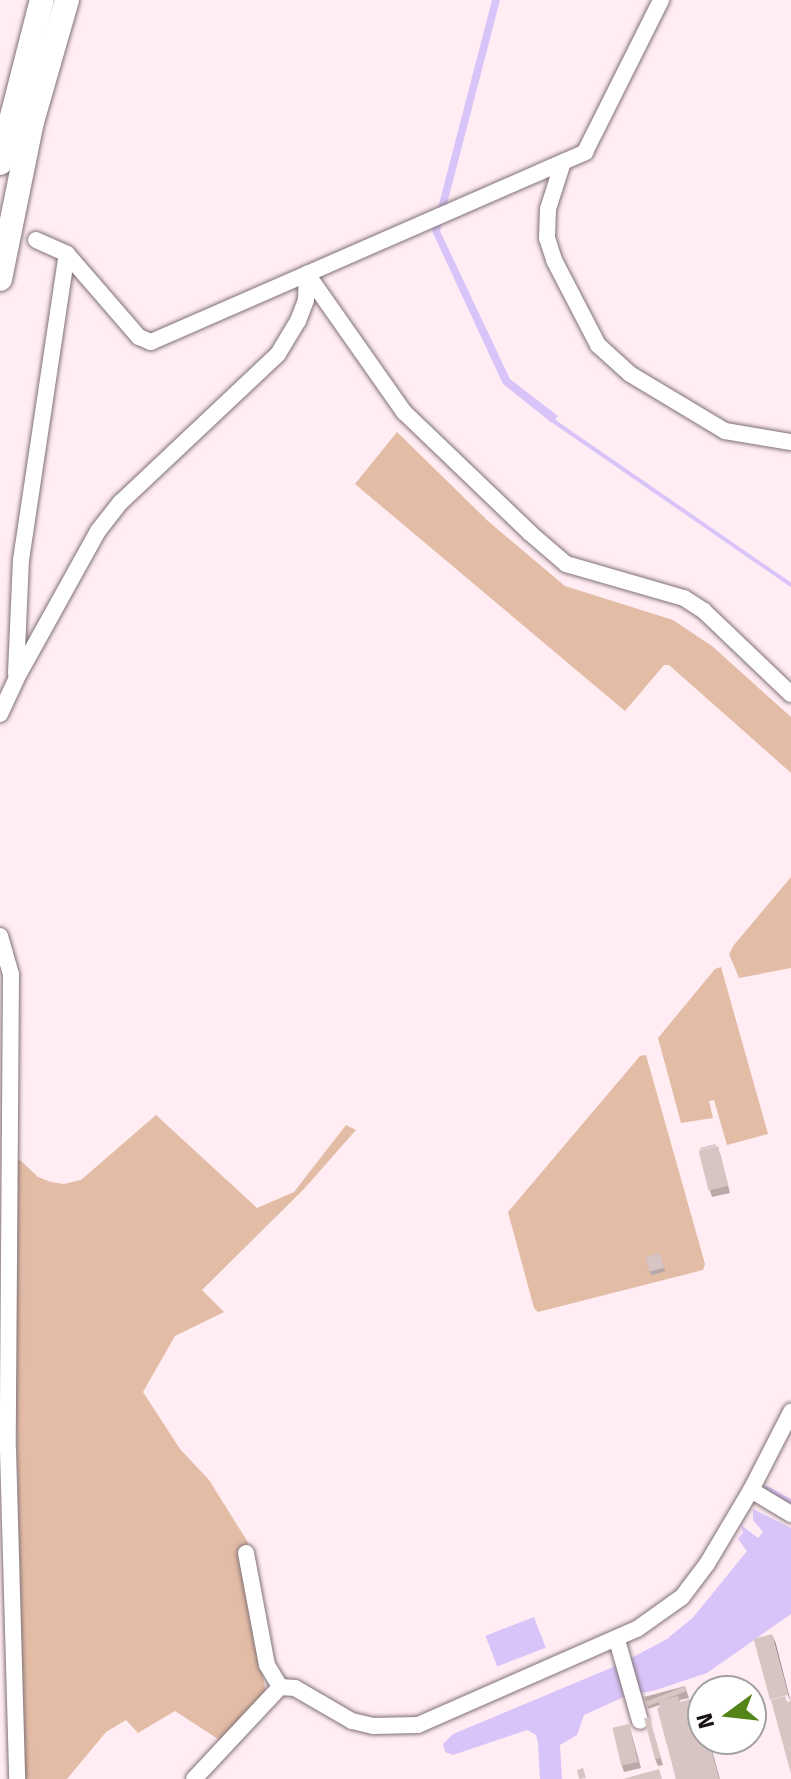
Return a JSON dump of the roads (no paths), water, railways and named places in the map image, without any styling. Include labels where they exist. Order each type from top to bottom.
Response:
[{"type":"highway","points":[[0,163],[42,0]]},
{"type":"highway","points":[[0,279],[32,122],[67,0]]},
{"type":"street","points":[[36,240],[67,254],[139,337],[151,342],[585,152],[661,0]]},
{"type":"street","points":[[563,162],[548,209],[547,238],[554,260],[598,345],[630,374],[725,431],[791,442]]},
{"type":"street","points":[[16,679],[21,560],[67,254]]},
{"type":"street","points":[[0,714],[16,679],[98,531],[121,502],[278,354],[298,321],[306,300],[307,274]]},
{"type":"street","points":[[307,274],[404,412],[530,533],[566,564],[684,598],[704,611],[791,694]]},
{"type":"street","points":[[1,941],[11,974],[8,1450],[17,1779]]},
{"type":"street","points":[[280,1687],[295,1688],[352,1721],[373,1726],[418,1725],[619,1647],[682,1597],[714,1553],[791,1412]]},
{"type":"street","points":[[751,1490],[791,1514]]},
{"type":"street","points":[[246,1553],[267,1665],[280,1687]]},
{"type":"street","points":[[619,1647],[640,1721]]},
{"type":"street","points":[[194,1779],[280,1687]]},
{"type":"waterway","points":[[549,418],[791,585]]},
{"type":"waterway","points":[[767,1488],[791,1502]]},
{"type":"waterway","points":[[671,1638],[692,1621]]}]
